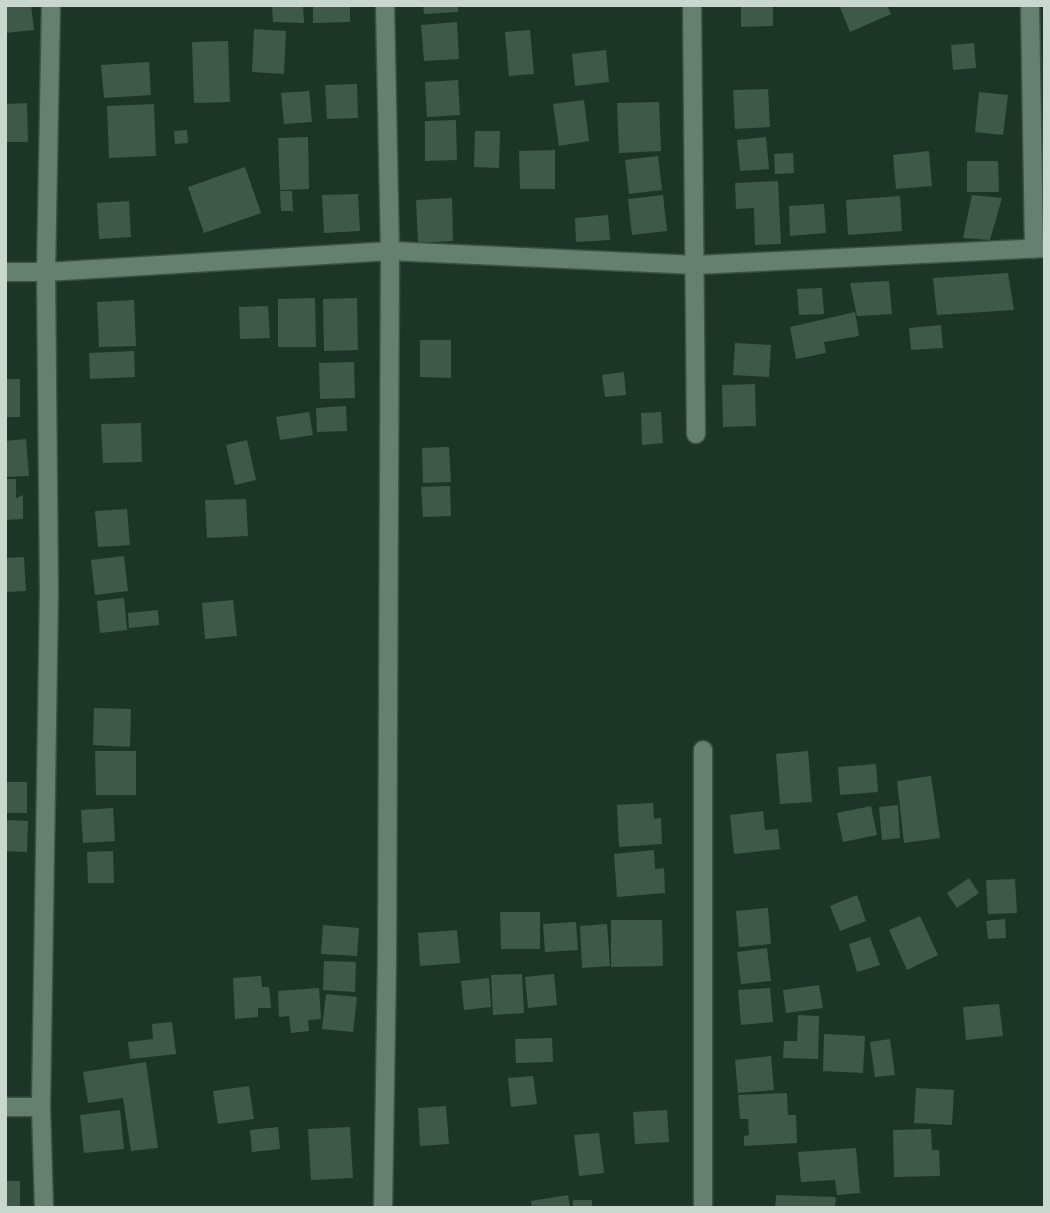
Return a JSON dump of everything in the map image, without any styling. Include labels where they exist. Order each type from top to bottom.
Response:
[{"type":"street","points":[[44,1208],[41,1107],[49,592],[46,272],[51,5]]},
{"type":"street","points":[[383,1208],[387,960],[390,251],[385,5]]},
{"type":"street","points":[[692,5],[696,434]]},
{"type":"street","points":[[5,272],[46,272],[390,251],[696,265],[1039,248],[1030,5]]},
{"type":"street","points":[[703,750],[703,1208]]},
{"type":"street","points":[[5,1107],[41,1107]]},
{"type":"building","points":[[5,5],[31,5],[34,30],[5,33]]},
{"type":"building","points":[[272,5],[303,5],[304,23],[273,22]]},
{"type":"building","points":[[313,5],[350,5],[350,22],[313,23]]},
{"type":"building","points":[[423,5],[458,5],[458,12],[424,14]]},
{"type":"building","points":[[741,5],[773,5],[773,26],[741,27]]},
{"type":"building","points":[[839,5],[887,5],[891,14],[850,32]]},
{"type":"building","points":[[457,22],[459,59],[424,61],[421,25]]},
{"type":"building","points":[[254,29],[286,31],[284,74],[252,72]]},
{"type":"building","points":[[530,30],[534,74],[509,76],[505,32]]},
{"type":"building","points":[[228,41],[230,102],[194,103],[192,42]]},
{"type":"building","points":[[974,43],[976,68],[953,70],[951,45]]},
{"type":"building","points":[[606,50],[609,82],[575,86],[572,54]]},
{"type":"building","points":[[149,62],[151,95],[104,98],[101,65]]},
{"type":"building","points":[[458,80],[460,115],[427,117],[425,82]]},
{"type":"building","points":[[357,84],[358,118],[327,119],[325,85]]},
{"type":"building","points":[[768,89],[770,127],[735,129],[733,90]]},
{"type":"building","points":[[309,91],[312,122],[284,124],[281,93]]},
{"type":"building","points":[[979,92],[1008,95],[1003,135],[975,132]]},
{"type":"building","points":[[584,100],[589,141],[559,146],[553,104]]},
{"type":"building","points":[[659,102],[661,151],[619,153],[617,103]]},
{"type":"building","points":[[27,103],[28,142],[5,142],[5,104]]},
{"type":"building","points":[[154,104],[156,156],[109,158],[107,106]]},
{"type":"building","points":[[456,120],[457,160],[425,161],[425,121]]},
{"type":"building","points":[[187,130],[188,143],[175,144],[174,131]]},
{"type":"building","points":[[475,131],[500,131],[499,168],[474,167]]},
{"type":"building","points":[[308,137],[309,189],[280,190],[278,138]]},
{"type":"building","points":[[766,137],[769,169],[740,171],[737,140]]},
{"type":"building","points":[[555,150],[555,189],[520,189],[519,151]]},
{"type":"building","points":[[929,151],[932,186],[896,189],[893,155]]},
{"type":"building","points":[[793,153],[794,173],[775,174],[774,154]]},
{"type":"building","points":[[658,156],[662,190],[629,194],[625,160]]},
{"type":"building","points":[[967,161],[998,161],[999,192],[967,192]]},
{"type":"building","points":[[245,167],[261,213],[204,233],[188,187]]},
{"type":"building","points":[[778,181],[781,244],[755,245],[754,208],[736,209],[735,183]]},
{"type":"building","points":[[280,191],[292,191],[293,211],[281,211]]},
{"type":"building","points":[[358,194],[360,231],[324,233],[322,195]]},
{"type":"building","points":[[663,195],[667,231],[632,235],[628,199]]},
{"type":"building","points":[[972,195],[1002,198],[990,240],[963,238]]},
{"type":"building","points":[[900,196],[902,231],[848,235],[846,200]]},
{"type":"building","points":[[452,198],[453,241],[418,243],[416,200]]},
{"type":"building","points":[[129,201],[131,237],[99,239],[97,203]]},
{"type":"building","points":[[824,204],[826,233],[790,236],[789,206]]},
{"type":"building","points":[[608,215],[610,240],[576,242],[575,218]]},
{"type":"building","points":[[1008,273],[1014,310],[937,315],[933,278]]},
{"type":"building","points":[[889,281],[892,314],[857,316],[850,283]]},
{"type":"building","points":[[822,288],[824,314],[799,315],[797,289]]},
{"type":"building","points":[[315,298],[316,347],[278,347],[278,299]]},
{"type":"building","points":[[357,298],[358,350],[324,351],[323,299]]},
{"type":"building","points":[[134,300],[136,346],[99,347],[97,302]]},
{"type":"building","points":[[268,306],[270,338],[240,339],[239,307]]},
{"type":"building","points":[[855,312],[859,336],[824,342],[826,353],[796,359],[790,327]]},
{"type":"building","points":[[941,325],[943,348],[911,350],[909,328]]},
{"type":"building","points":[[420,340],[451,340],[451,378],[420,377]]},
{"type":"building","points":[[735,343],[771,345],[769,377],[733,375]]},
{"type":"building","points":[[134,351],[135,377],[90,379],[89,353]]},
{"type":"building","points":[[354,362],[355,398],[320,399],[319,363]]},
{"type":"building","points":[[624,372],[626,395],[605,397],[602,375]]},
{"type":"building","points":[[5,379],[20,379],[20,417],[5,417]]},
{"type":"building","points":[[755,384],[756,426],[723,427],[722,385]]},
{"type":"building","points":[[346,406],[347,431],[317,432],[316,408]]},
{"type":"building","points":[[309,412],[313,435],[280,440],[276,417]]},
{"type":"building","points":[[661,412],[663,443],[642,445],[641,413]]},
{"type":"building","points":[[141,423],[142,462],[103,463],[101,424]]},
{"type":"building","points":[[26,439],[29,476],[5,477],[5,441]]},
{"type":"building","points":[[247,440],[256,480],[235,485],[226,445]]},
{"type":"building","points":[[449,447],[451,482],[423,483],[422,448]]},
{"type":"building","points":[[5,479],[16,479],[16,498],[23,495],[23,519],[5,520]]},
{"type":"building","points":[[450,486],[451,516],[423,517],[421,487]]},
{"type":"building","points":[[246,499],[248,536],[207,538],[205,500]]},
{"type":"building","points":[[127,509],[130,545],[98,547],[95,511]]},
{"type":"building","points":[[124,556],[128,591],[95,595],[91,560]]},
{"type":"building","points":[[24,557],[26,591],[5,592],[5,558]]},
{"type":"building","points":[[124,598],[127,630],[100,633],[97,601]]},
{"type":"building","points":[[233,600],[237,636],[205,639],[202,603]]},
{"type":"building","points":[[158,610],[159,625],[129,628],[128,613]]},
{"type":"building","points":[[94,708],[131,709],[130,747],[93,745]]},
{"type":"building","points":[[95,751],[136,751],[136,795],[96,795]]},
{"type":"building","points":[[808,751],[812,802],[780,804],[776,754]]},
{"type":"building","points":[[876,764],[878,792],[840,795],[838,767]]},
{"type":"building","points":[[931,776],[940,838],[904,843],[897,781]]},
{"type":"building","points":[[5,782],[27,782],[27,813],[5,813]]},
{"type":"building","points":[[653,803],[654,819],[661,818],[662,844],[619,847],[617,805]]},
{"type":"building","points":[[898,805],[900,838],[882,840],[879,807]]},
{"type":"building","points":[[871,806],[877,835],[843,842],[837,813]]},
{"type":"building","points":[[113,808],[115,841],[83,843],[81,810]]},
{"type":"building","points":[[763,811],[765,830],[778,829],[780,849],[734,854],[730,815]]},
{"type":"building","points":[[5,820],[28,821],[27,852],[5,851]]},
{"type":"building","points":[[654,850],[655,869],[664,868],[665,893],[617,897],[614,854]]},
{"type":"building","points":[[113,851],[114,883],[88,883],[87,852]]},
{"type":"building","points":[[969,878],[979,893],[957,908],[947,893]]},
{"type":"building","points":[[1015,879],[1017,913],[988,914],[986,880]]},
{"type":"building","points":[[857,895],[866,921],[840,931],[830,906]]},
{"type":"building","points":[[768,908],[771,944],[739,947],[736,911]]},
{"type":"building","points":[[500,912],[540,912],[540,949],[501,949]]},
{"type":"building","points":[[920,916],[938,955],[907,970],[889,930]]},
{"type":"building","points":[[1005,919],[1006,938],[988,939],[986,921]]},
{"type":"building","points":[[611,920],[662,920],[663,966],[611,967]]},
{"type":"building","points":[[576,922],[578,950],[545,952],[543,924]]},
{"type":"building","points":[[607,924],[610,966],[582,968],[580,926]]},
{"type":"building","points":[[323,925],[359,928],[357,956],[321,954]]},
{"type":"building","points":[[457,930],[460,963],[420,966],[418,933]]},
{"type":"building","points":[[870,937],[880,965],[857,972],[849,944]]},
{"type":"building","points":[[767,948],[771,981],[741,984],[737,952]]},
{"type":"building","points":[[324,961],[356,962],[355,992],[323,990]]},
{"type":"building","points":[[522,974],[524,1013],[493,1015],[491,975]]},
{"type":"building","points":[[554,974],[557,1005],[528,1008],[525,977]]},
{"type":"building","points":[[261,976],[262,987],[269,987],[271,1008],[258,1008],[258,1017],[235,1019],[233,978]]},
{"type":"building","points":[[489,978],[491,1007],[464,1010],[461,981]]},
{"type":"building","points":[[819,985],[823,1008],[786,1013],[783,990]]},
{"type":"building","points":[[319,988],[321,1019],[308,1020],[309,1031],[291,1033],[289,1016],[279,1017],[278,991]]},
{"type":"building","points":[[770,988],[773,1022],[741,1025],[738,990]]},
{"type":"building","points":[[326,994],[357,997],[353,1032],[322,1029]]},
{"type":"building","points":[[999,1004],[1003,1036],[966,1040],[963,1007]]},
{"type":"building","points":[[798,1015],[819,1016],[818,1059],[783,1058],[784,1041],[797,1041]]},
{"type":"building","points":[[172,1022],[176,1054],[130,1059],[128,1042],[153,1039],[152,1024]]},
{"type":"building","points":[[824,1034],[865,1036],[863,1073],[823,1071]]},
{"type":"building","points":[[552,1038],[553,1062],[516,1063],[515,1039]]},
{"type":"building","points":[[890,1039],[895,1075],[875,1077],[870,1042]]},
{"type":"building","points":[[771,1056],[774,1090],[738,1093],[735,1060]]},
{"type":"building","points":[[146,1062],[158,1148],[131,1151],[123,1098],[88,1103],[83,1072]]},
{"type":"building","points":[[533,1076],[537,1104],[511,1107],[508,1078]]},
{"type":"building","points":[[249,1086],[254,1119],[218,1124],[213,1091]]},
{"type":"building","points":[[916,1088],[954,1090],[952,1125],[914,1123]]},
{"type":"building","points":[[787,1093],[788,1115],[796,1115],[797,1143],[744,1146],[744,1136],[749,1135],[748,1119],[740,1119],[738,1095]]},
{"type":"building","points":[[446,1106],[449,1144],[420,1146],[418,1108]]},
{"type":"building","points":[[120,1110],[124,1149],[84,1153],[80,1115]]},
{"type":"building","points":[[667,1110],[669,1142],[635,1144],[633,1112]]},
{"type":"building","points":[[278,1127],[280,1149],[252,1152],[250,1130]]},
{"type":"building","points":[[350,1127],[353,1178],[311,1180],[308,1129]]},
{"type":"building","points":[[931,1129],[932,1150],[939,1150],[940,1176],[894,1177],[893,1130]]},
{"type":"building","points":[[599,1133],[604,1173],[579,1176],[574,1135]]},
{"type":"building","points":[[856,1148],[860,1193],[837,1195],[835,1180],[801,1182],[798,1152]]},
{"type":"building","points":[[5,1181],[20,1181],[20,1208],[5,1208]]},
{"type":"building","points":[[568,1195],[570,1208],[532,1208],[531,1201]]},
{"type":"building","points":[[776,1195],[836,1197],[835,1208],[775,1208]]},
{"type":"building","points":[[573,1200],[592,1200],[592,1208],[573,1208]]}]
